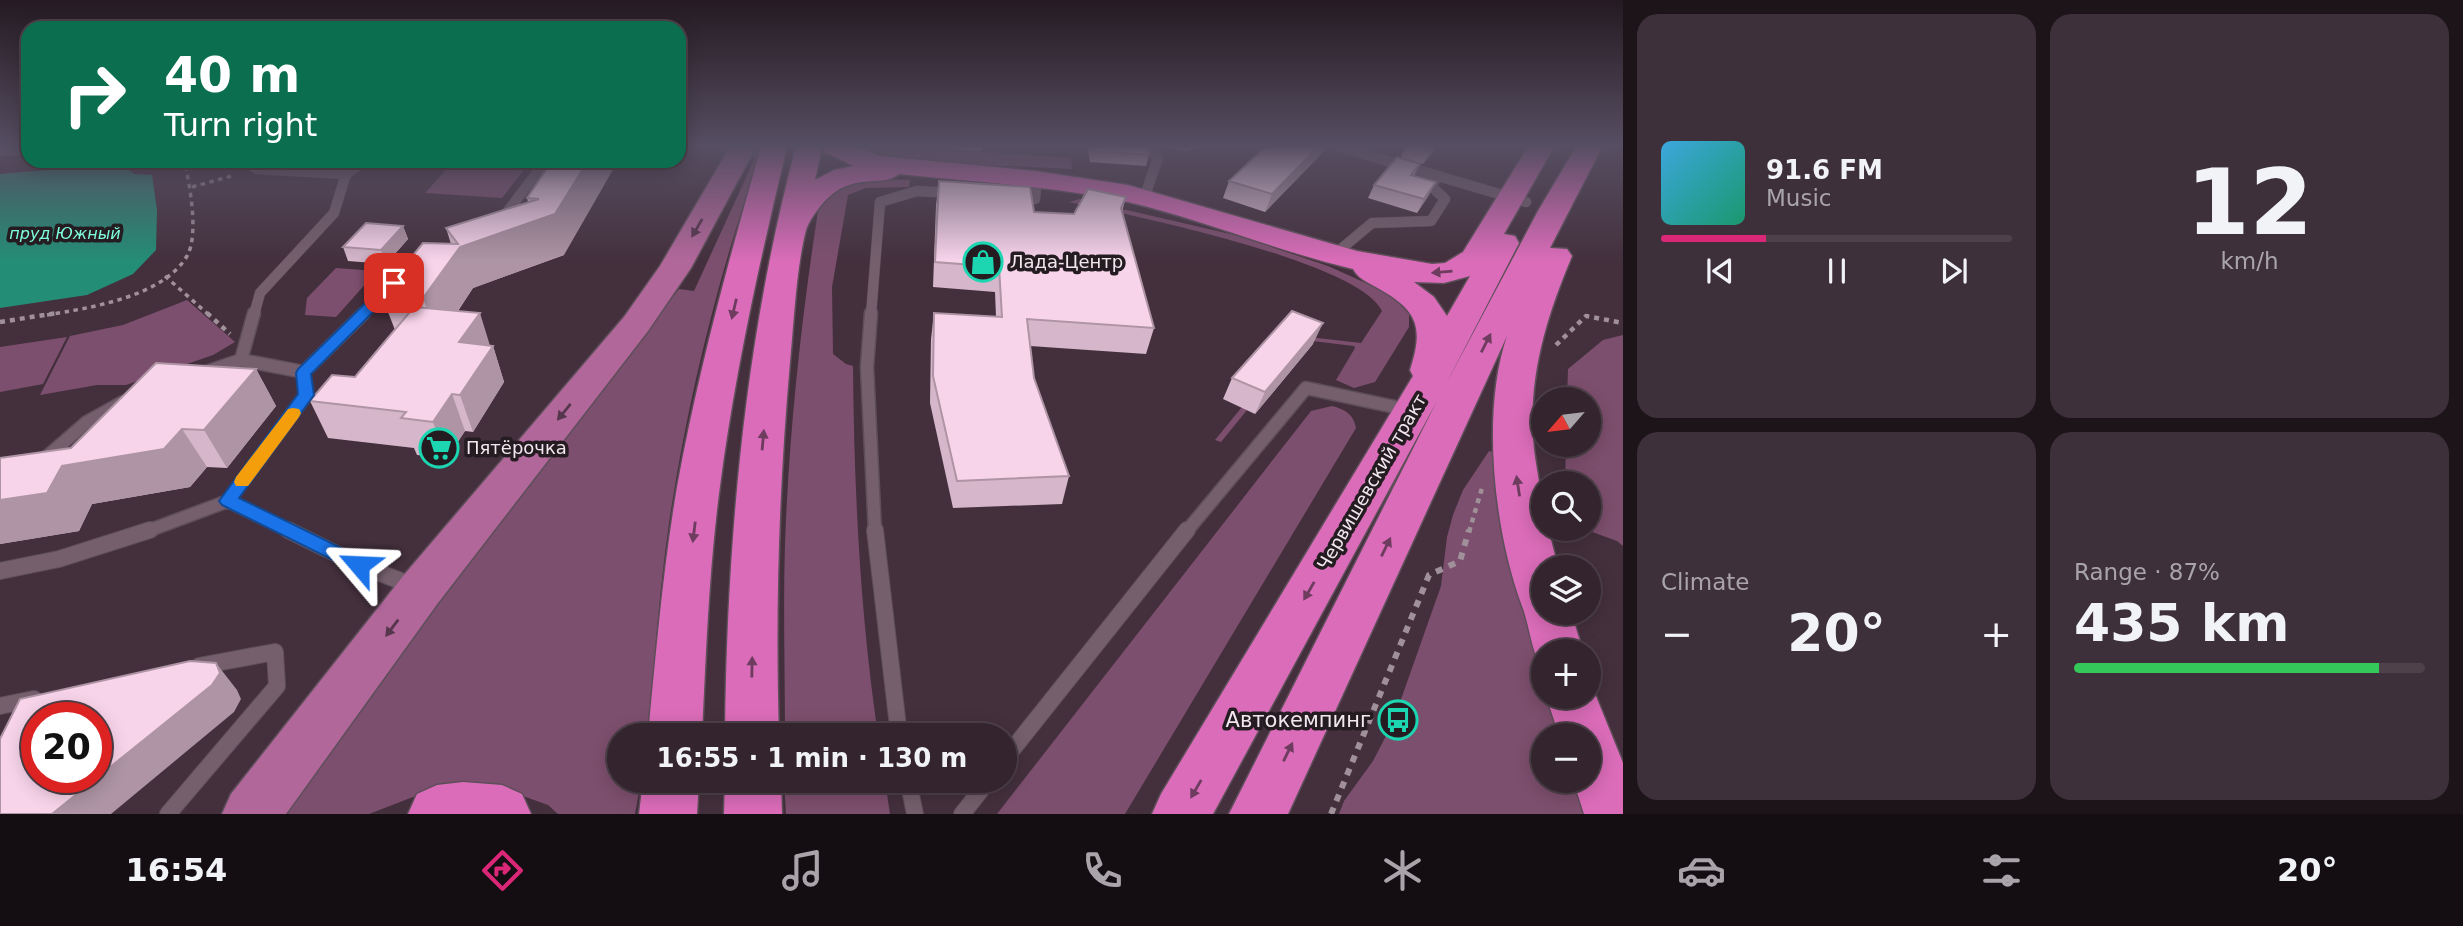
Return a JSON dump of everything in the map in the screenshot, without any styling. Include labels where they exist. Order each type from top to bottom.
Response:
[{"type":"highway","points":[[676,723],[703,456],[725,344],[765,185]]},
{"type":"highway","points":[[752,723],[753,578],[759,480],[789,234],[800,185]]},
{"type":"highway","points":[[789,234],[808,200],[828,185]]},
{"type":"highway","points":[[1067,185],[1144,198],[1335,254],[1406,271],[1443,273],[1460,269],[1475,258],[1518,200],[1525,185]]},
{"type":"highway","name":"Червишевский тракт","points":[[1181,814],[1418,400],[1518,200],[1529,185]]},
{"type":"highway","name":"Червишевский тракт","points":[[1258,814],[1461,391],[1568,185]]},
{"type":"highway","points":[[1531,555],[1514,459],[1513,420],[1518,375],[1523,343],[1540,292],[1587,185]]},
{"type":"highway","points":[[1335,254],[1397,286],[1428,313],[1436,338],[1418,400]]},
{"type":"highway","points":[[1601,778],[1614,814]]},
{"type":"highway","points":[[668,814],[670,793]]},
{"type":"highway","points":[[753,793],[753,814]]},
{"type":"highway","points":[[437,814],[463,811],[502,814]]},
{"type":"main road","points":[[251,814],[421,589],[636,324],[674,268],[721,185]]},
{"type":"lane","points":[[241,360],[260,293],[334,213],[343,185]]},
{"type":"lane","points":[[496,228],[528,185]]},
{"type":"lane","points":[[1009,197],[1034,199],[1036,185]]},
{"type":"lane","points":[[1144,198],[1149,185]]},
{"type":"lane","points":[[1335,254],[1372,223],[1431,221],[1445,199],[1432,185]]},
{"type":"lane","points":[[1468,185],[1518,200]]},
{"type":"lane","points":[[898,723],[876,547],[867,366],[880,202],[917,191],[970,194]]},
{"type":"lane","points":[[304,373],[401,276]]},
{"type":"lane","points":[[188,377],[241,360],[304,373]]},
{"type":"lane","points":[[0,571],[40,564],[149,532],[228,501],[306,395],[304,373]]},
{"type":"lane","points":[[1017,745],[1238,467],[1306,388],[1418,400]]},
{"type":"lane","points":[[28,473],[88,422],[135,395]]},
{"type":"lane","points":[[228,501],[359,565],[421,589]]},
{"type":"lane","points":[[168,814],[277,685],[275,652],[178,671]]},
{"type":"lane","points":[[0,706],[55,695]]},
{"type":"lane","points":[[911,793],[915,814]]},
{"type":"lane","points":[[962,814],[979,793]]},
{"type":"path","points":[[0,322],[119,300],[165,276],[188,254],[192,187],[199,185]]},
{"type":"path","points":[[165,276],[244,346]]},
{"type":"path","points":[[1551,349],[1586,316],[1623,323]]},
{"type":"path","points":[[1331,814],[1429,575],[1460,561],[1484,480]]},
{"type":"shaded area","points":[[432,185],[512,185],[502,198],[425,193]]},
{"type":"shaded area","points":[[743,185],[750,185],[707,333],[677,475],[662,576],[649,723],[607,723],[607,793],[639,793],[635,814],[558,814],[548,805],[509,791],[426,792],[369,814],[275,814],[478,542],[679,289],[694,291]]},
{"type":"shaded area","points":[[848,185],[909,185],[866,188],[848,195],[832,287],[833,354],[853,366],[859,551],[876,723],[785,723],[784,568],[789,461],[801,335],[818,211],[829,195]]},
{"type":"shaded area","points":[[1079,199],[1239,236],[1328,266],[1390,294],[1409,314],[1409,327],[1375,382],[1354,388],[1336,380],[1354,346],[1304,340],[1221,442],[1215,440],[1300,336],[1361,343],[1382,311],[1364,292],[1288,258],[1238,242],[1069,202]]},
{"type":"shaded area","points":[[336,268],[377,271],[336,317],[305,315],[307,298]]},
{"type":"shaded area","points":[[187,300],[235,342],[213,355],[126,385],[97,385],[40,395],[70,336],[123,325]]},
{"type":"shaded area","points":[[1623,335],[1623,546],[1601,535],[1601,471],[1565,471],[1566,457],[1601,457],[1601,387],[1567,387],[1568,369],[1603,340]]},
{"type":"shaded area","points":[[67,337],[43,384],[0,392],[0,347]]},
{"type":"shaded area","points":[[1332,406],[1341,409],[1348,413],[1356,428],[1125,814],[997,814],[1013,793],[1017,793],[1017,788],[1311,411]]},
{"type":"shaded area","points":[[1489,451],[1497,453],[1531,607],[1531,625],[1535,625],[1538,639],[1531,639],[1531,709],[1559,709],[1564,723],[1531,723],[1531,793],[1588,793],[1596,814],[1339,814],[1344,801],[1373,761],[1389,730],[1405,739],[1414,714],[1399,705],[1441,586],[1447,537],[1463,490]]},
{"type":"shaded area","points":[[785,793],[887,793],[890,814],[786,814]]},
{"type":"water","name":"пруд Южный","points":[[0,185],[153,185],[157,210],[156,250],[133,274],[87,295],[0,308]]},
{"type":"building","points":[[536,185],[573,185],[555,214],[460,247],[423,298],[381,294],[423,243],[458,244],[446,228],[539,199],[527,198]]},
{"type":"building","points":[[939,185],[1030,187],[1034,212],[1074,214],[1088,189],[1126,197],[1121,208],[1154,328],[1027,319],[1034,378],[1069,476],[957,481],[933,376],[934,313],[1002,317],[999,267],[935,262]]},
{"type":"building","points":[[1242,185],[1281,185],[1272,194]]},
{"type":"building","points":[[1374,185],[1434,185],[1424,199]]},
{"type":"building","points":[[366,223],[403,226],[381,250],[343,247]]},
{"type":"building","points":[[414,307],[480,313],[459,342],[493,346],[460,395],[452,394],[433,422],[401,418],[406,412],[310,401],[332,375],[355,377]]},
{"type":"building","points":[[1292,311],[1323,323],[1265,392],[1232,378]]},
{"type":"building","points":[[156,363],[256,369],[204,430],[182,429],[164,449],[62,466],[47,493],[0,500],[0,458],[71,448]]},
{"type":"building","points":[[190,661],[216,663],[220,673],[212,685],[112,766],[112,702],[21,702],[21,793],[78,793],[52,814],[0,814],[0,739],[20,699]]},
{"type":"slow traffic","points":[[242,482],[293,413]]},
{"type":"place","name":"Лада-Центр","points":[[983,262]]},
{"type":"place","name":"Пятёрочка","points":[[439,448]]},
{"type":"place","name":"Автокемпинг","points":[[1398,720]]},
{"type":"route","points":[[359,565],[228,501],[306,395],[304,373],[394,283]]}]
